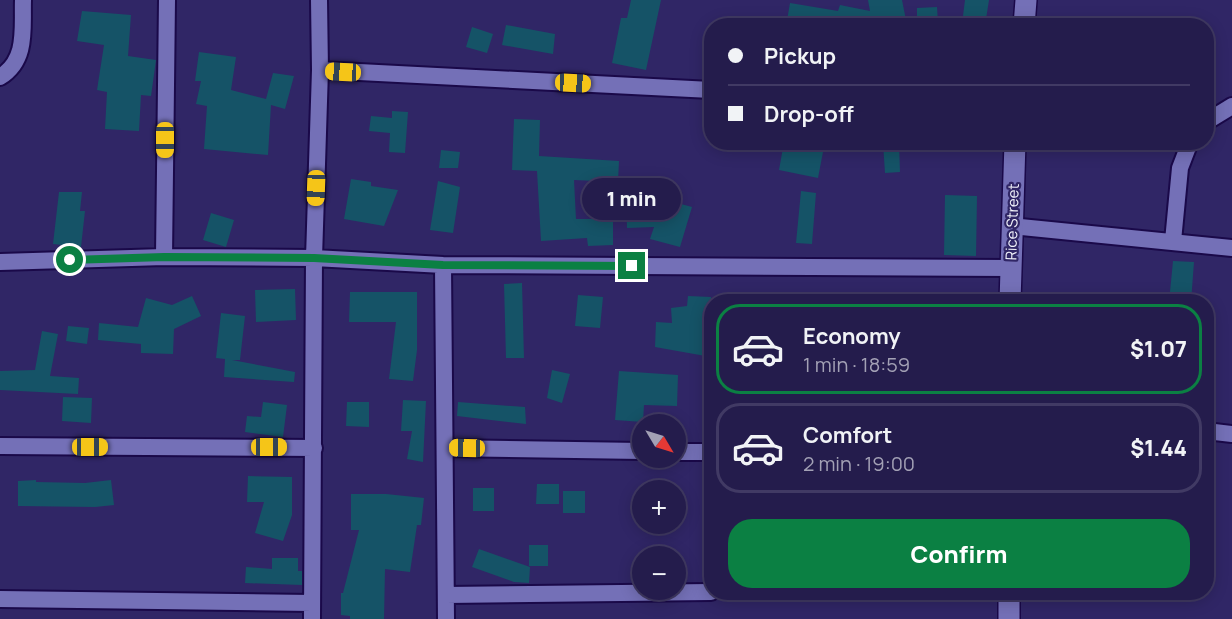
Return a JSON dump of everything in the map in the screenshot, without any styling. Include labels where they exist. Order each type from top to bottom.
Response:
[{"type":"street","points":[[0,77],[7,73],[16,62],[22,46],[23,0]]},
{"type":"street","points":[[164,257],[166,0]]},
{"type":"street","points":[[0,599],[312,611],[314,258],[320,70],[319,0]]},
{"type":"street","points":[[1025,18],[1026,0]]},
{"type":"street","points":[[320,70],[704,90]]},
{"type":"street","points":[[1214,117],[1232,106]]},
{"type":"street","name":"Rice Street","points":[[1010,294],[1015,150]]},
{"type":"street","points":[[1173,241],[1180,168],[1187,150]]},
{"type":"street","points":[[1011,226],[1232,248]]},
{"type":"street","points":[[0,262],[164,257],[314,258],[443,265],[1010,268]]},
{"type":"street","points":[[443,265],[446,619]]},
{"type":"street","points":[[1214,432],[1232,434]]},
{"type":"street","points":[[0,446],[314,448]]},
{"type":"street","points":[[445,448],[632,451]]},
{"type":"street","points":[[686,452],[704,452]]},
{"type":"street","points":[[446,596],[704,592]]},
{"type":"street","points":[[1009,600],[1009,619]]},
{"type":"building","points":[[631,0],[661,0],[646,70],[612,63],[621,18],[627,18]]},
{"type":"building","points":[[868,0],[902,0],[906,18],[787,18],[790,3],[838,11],[840,5],[870,11]]},
{"type":"building","points":[[965,0],[989,0],[986,18],[963,16]]},
{"type":"building","points":[[937,7],[938,18],[917,18],[917,8]]},
{"type":"building","points":[[82,11],[131,15],[128,56],[156,60],[151,96],[141,95],[139,131],[105,129],[107,92],[97,90],[104,45],[77,41]]},
{"type":"building","points":[[506,25],[555,34],[553,54],[502,45]]},
{"type":"building","points":[[472,27],[493,34],[487,53],[466,47]]},
{"type":"building","points":[[199,52],[236,57],[231,90],[266,99],[273,73],[294,76],[285,109],[271,105],[268,155],[204,149],[207,106],[196,104],[201,81],[195,81]]},
{"type":"building","points":[[392,111],[408,112],[405,153],[389,152],[390,133],[369,131],[371,116],[392,118]]},
{"type":"building","points":[[514,119],[540,120],[539,156],[619,161],[618,182],[574,180],[576,219],[613,219],[613,245],[588,246],[587,238],[541,241],[537,171],[512,170]]},
{"type":"building","points":[[441,150],[460,152],[458,168],[439,168]]},
{"type":"building","points":[[783,150],[823,152],[818,178],[779,170]]},
{"type":"building","points":[[883,150],[899,150],[900,172],[885,173]]},
{"type":"building","points":[[351,179],[371,182],[371,186],[398,190],[384,226],[344,219]]},
{"type":"building","points":[[438,181],[460,187],[453,233],[430,230]]},
{"type":"building","points":[[801,191],[816,193],[812,244],[796,243]]},
{"type":"building","points":[[59,192],[82,192],[80,211],[85,211],[81,247],[53,244]]},
{"type":"building","points":[[648,195],[692,207],[680,247],[650,239],[654,227],[627,228],[626,196]]},
{"type":"building","points":[[945,195],[977,196],[976,256],[944,255]]},
{"type":"building","points":[[211,213],[234,220],[226,247],[203,240]]},
{"type":"building","points":[[1173,261],[1194,262],[1192,294],[1170,294]]},
{"type":"building","points":[[522,283],[524,358],[506,358],[504,284]]},
{"type":"building","points":[[295,289],[296,320],[256,322],[255,290]]},
{"type":"building","points":[[350,292],[417,292],[417,350],[413,381],[389,379],[396,322],[349,322]]},
{"type":"building","points":[[578,295],[603,297],[600,328],[575,326]]},
{"type":"building","points":[[192,296],[201,316],[174,329],[173,354],[141,353],[141,344],[98,340],[99,323],[138,327],[146,298],[172,305]]},
{"type":"building","points":[[688,296],[704,297],[704,356],[655,347],[656,322],[672,323],[671,308],[687,306]]},
{"type":"building","points":[[221,313],[245,316],[240,360],[232,360],[295,372],[294,382],[224,377],[225,359],[216,358]]},
{"type":"building","points":[[68,326],[89,328],[87,344],[66,341]]},
{"type":"building","points":[[42,331],[58,334],[50,376],[79,378],[78,394],[0,390],[0,371],[35,370]]},
{"type":"building","points":[[552,370],[570,374],[562,403],[547,398]]},
{"type":"building","points":[[619,371],[678,375],[677,406],[644,405],[643,414],[632,414],[632,421],[615,420]]},
{"type":"building","points":[[63,397],[92,398],[91,423],[62,421]]},
{"type":"building","points":[[403,400],[426,401],[423,462],[407,459],[412,431],[401,431]]},
{"type":"building","points":[[263,402],[287,405],[283,437],[245,432],[247,416],[261,417]]},
{"type":"building","points":[[347,402],[369,402],[369,427],[346,426]]},
{"type":"building","points":[[458,402],[525,407],[526,424],[457,416]]},
{"type":"building","points":[[248,476],[292,477],[292,515],[283,541],[255,533],[264,502],[247,502]]},
{"type":"building","points":[[36,480],[36,482],[85,483],[111,480],[114,505],[95,507],[18,506],[18,481]]},
{"type":"building","points":[[537,484],[559,484],[559,504],[536,504]]},
{"type":"building","points":[[473,488],[494,488],[494,511],[473,511]]},
{"type":"building","points":[[563,491],[585,491],[585,513],[563,513]]},
{"type":"building","points":[[351,494],[386,494],[424,498],[421,525],[417,525],[410,572],[385,569],[384,619],[350,619],[350,616],[341,615],[341,593],[343,593],[359,530],[351,530]]},
{"type":"building","points":[[529,545],[548,545],[548,566],[529,566]]},
{"type":"building","points":[[479,549],[530,567],[529,583],[514,582],[472,567]]},
{"type":"building","points":[[272,558],[298,558],[298,571],[302,571],[302,585],[245,583],[246,567],[272,569]]},
{"type":"route","points":[[70,260],[164,257],[314,258],[443,265],[632,266]]}]
